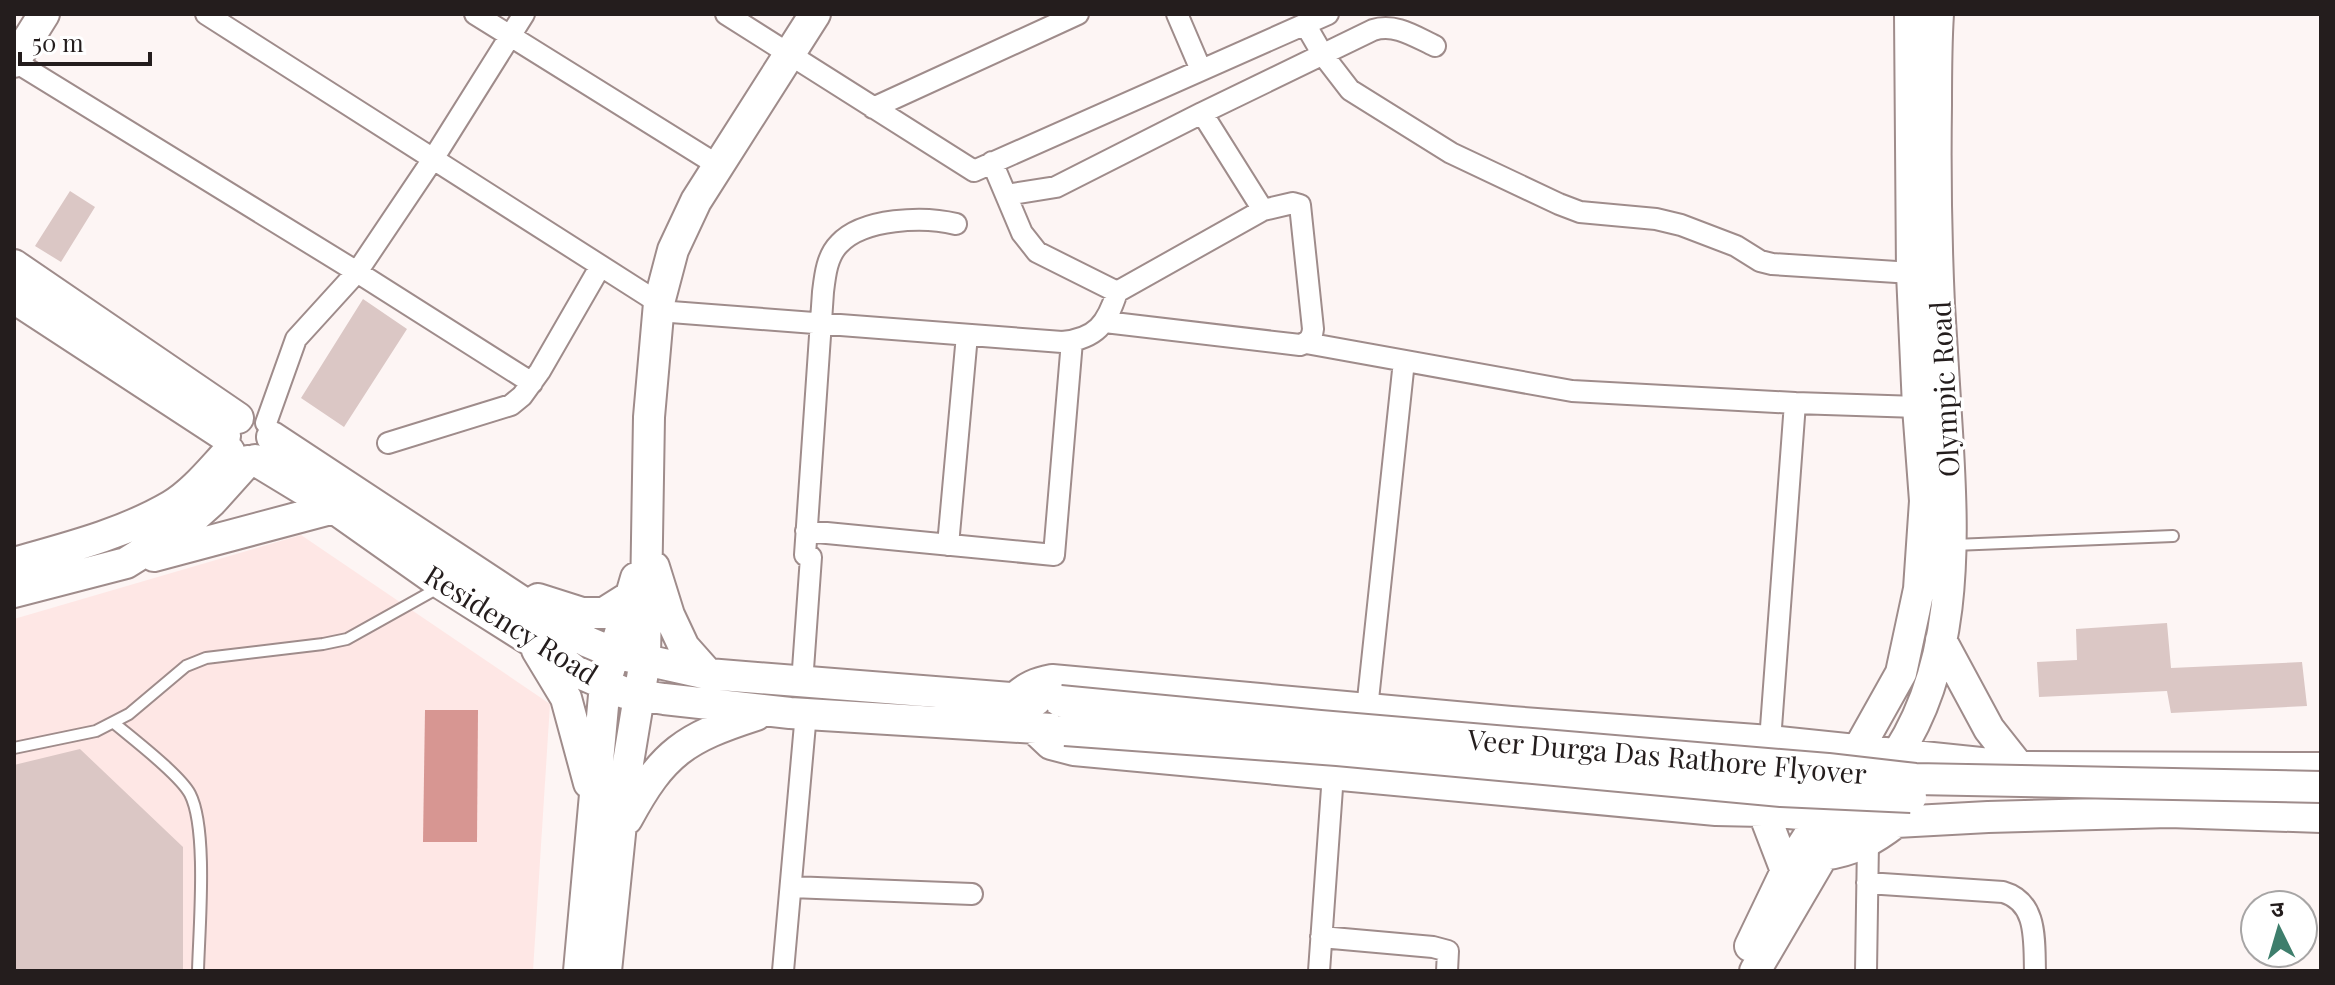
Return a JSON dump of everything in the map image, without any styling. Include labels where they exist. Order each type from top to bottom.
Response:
[{"type":"street","points":[[44,14],[14,61],[532,383]]},
{"type":"street","points":[[206,14],[658,307],[821,324],[1081,341],[1105,322],[1117,292],[1263,210],[1293,203],[1300,205],[1313,329],[1306,343]]},
{"type":"street","points":[[475,14],[719,166]]},
{"type":"street","points":[[126,563],[182,528],[212,501],[248,441],[296,339],[357,272],[524,14]]},
{"type":"street","points":[[726,14],[974,171],[1328,14]]},
{"type":"street","points":[[606,971],[626,775],[645,660],[649,417],[658,307],[673,250],[696,201],[815,14]]},
{"type":"street","points":[[873,108],[1078,14]]},
{"type":"street","points":[[1177,14],[1201,70]]},
{"type":"street","name":"Olympic Road","points":[[1836,816],[1857,750],[1901,673],[1919,589],[1925,501],[1912,273],[1910,14]]},
{"type":"street","name":"Olympic Road","points":[[1836,816],[1897,755],[1913,727],[1930,682],[1949,593],[1952,505],[1937,257],[1935,134],[1938,14]]},
{"type":"street","points":[[1305,24],[1323,55],[1350,90],[1451,153],[1569,208],[1681,225],[1772,264],[1912,273]]},
{"type":"street","points":[[1006,195],[1056,187],[1373,30],[1383,27],[1402,30],[1435,46]]},
{"type":"street","points":[[1202,113],[1263,210]]},
{"type":"street","points":[[992,162],[1022,233],[1037,252],[1117,292]]},
{"type":"street","points":[[802,683],[811,557],[805,555],[806,531],[823,292],[828,265],[839,244],[880,224],[923,219],[956,224]]},
{"type":"street","name":"Residency Road","points":[[14,265],[334,508],[443,585],[575,671],[625,693],[704,705],[1034,728]]},
{"type":"street","points":[[388,443],[511,405],[522,396],[600,267]]},
{"type":"street","name":"Residency Road","points":[[14,298],[248,441],[495,583],[545,617],[614,653],[708,674],[1015,698]]},
{"type":"street","points":[[1105,322],[1300,345],[1306,343],[1572,391],[1918,407]]},
{"type":"street","points":[[948,545],[967,335]]},
{"type":"street","points":[[806,531],[1054,555],[1072,341]]},
{"type":"street","points":[[1367,709],[1404,361]]},
{"type":"street","points":[[1770,741],[1795,403]]},
{"type":"street","points":[[14,563],[106,536],[171,506],[248,441]]},
{"type":"street","points":[[14,592],[334,508]]},
{"type":"street","points":[[579,971],[605,684],[646,542]]},
{"type":"street","points":[[646,542],[669,615],[684,647],[708,674]]},
{"type":"street","points":[[495,583],[582,613],[604,613],[631,596]]},
{"type":"street","points":[[530,639],[566,698],[595,808]]},
{"type":"street","points":[[1941,640],[1989,729],[2019,767],[2011,817]]},
{"type":"street","points":[[1015,698],[1027,687],[1052,680],[1511,722],[1770,741],[2019,767],[2321,768]]},
{"type":"street","name":"Veer Durga Das Rathore Flyover","points":[[1015,698],[1062,716],[1337,750],[1781,791],[1948,799],[2132,800],[2321,808]]},
{"type":"street","points":[[620,832],[643,789],[664,762],[682,746],[723,726],[756,715],[798,713],[791,887],[783,971]]},
{"type":"street","name":"Veer Durga Das Rathore Flyover","points":[[1034,728],[1062,716],[1681,758],[1828,769],[1900,778],[2321,787]]},
{"type":"street","points":[[1034,728],[1051,744],[1074,750],[1635,803],[1896,822],[2169,812],[2321,817]]},
{"type":"street","points":[[1319,971],[1333,774]]},
{"type":"street","points":[[1763,811],[1786,871]]},
{"type":"street","points":[[1755,971],[1823,855],[1836,816]]},
{"type":"street","points":[[1745,971],[1750,946],[1786,871],[1836,816]]},
{"type":"street","points":[[1823,855],[1843,852],[1868,842],[1896,822]]},
{"type":"street","points":[[1866,971],[1868,842]]},
{"type":"street","points":[[1867,883],[2014,895],[2024,903],[2031,919],[2035,971]]},
{"type":"street","points":[[791,887],[972,894]]},
{"type":"street","points":[[1321,937],[1448,951],[1447,971]]},
{"type":"lane","points":[[1952,545],[2173,536]]},
{"type":"lane","points":[[14,748],[96,731],[114,723],[186,666],[206,658],[347,639],[443,585]]},
{"type":"lane","points":[[114,723],[190,794],[197,817],[200,845],[198,971]]},
{"type":"shaded area","points":[[301,535],[550,704],[533,971],[14,971],[14,619]]},
{"type":"shaded area","points":[[425,710],[478,710],[477,842],[423,842]]},
{"type":"building","points":[[70,191],[95,207],[61,262],[35,246]]},
{"type":"building","points":[[363,299],[407,329],[344,427],[301,398]]},
{"type":"building","points":[[2167,623],[2171,668],[2302,662],[2307,706],[2171,713],[2167,691],[2039,697],[2037,662],[2077,660],[2076,629]]},
{"type":"building","points":[[80,749],[183,847],[183,971],[14,971],[14,765]]}]
